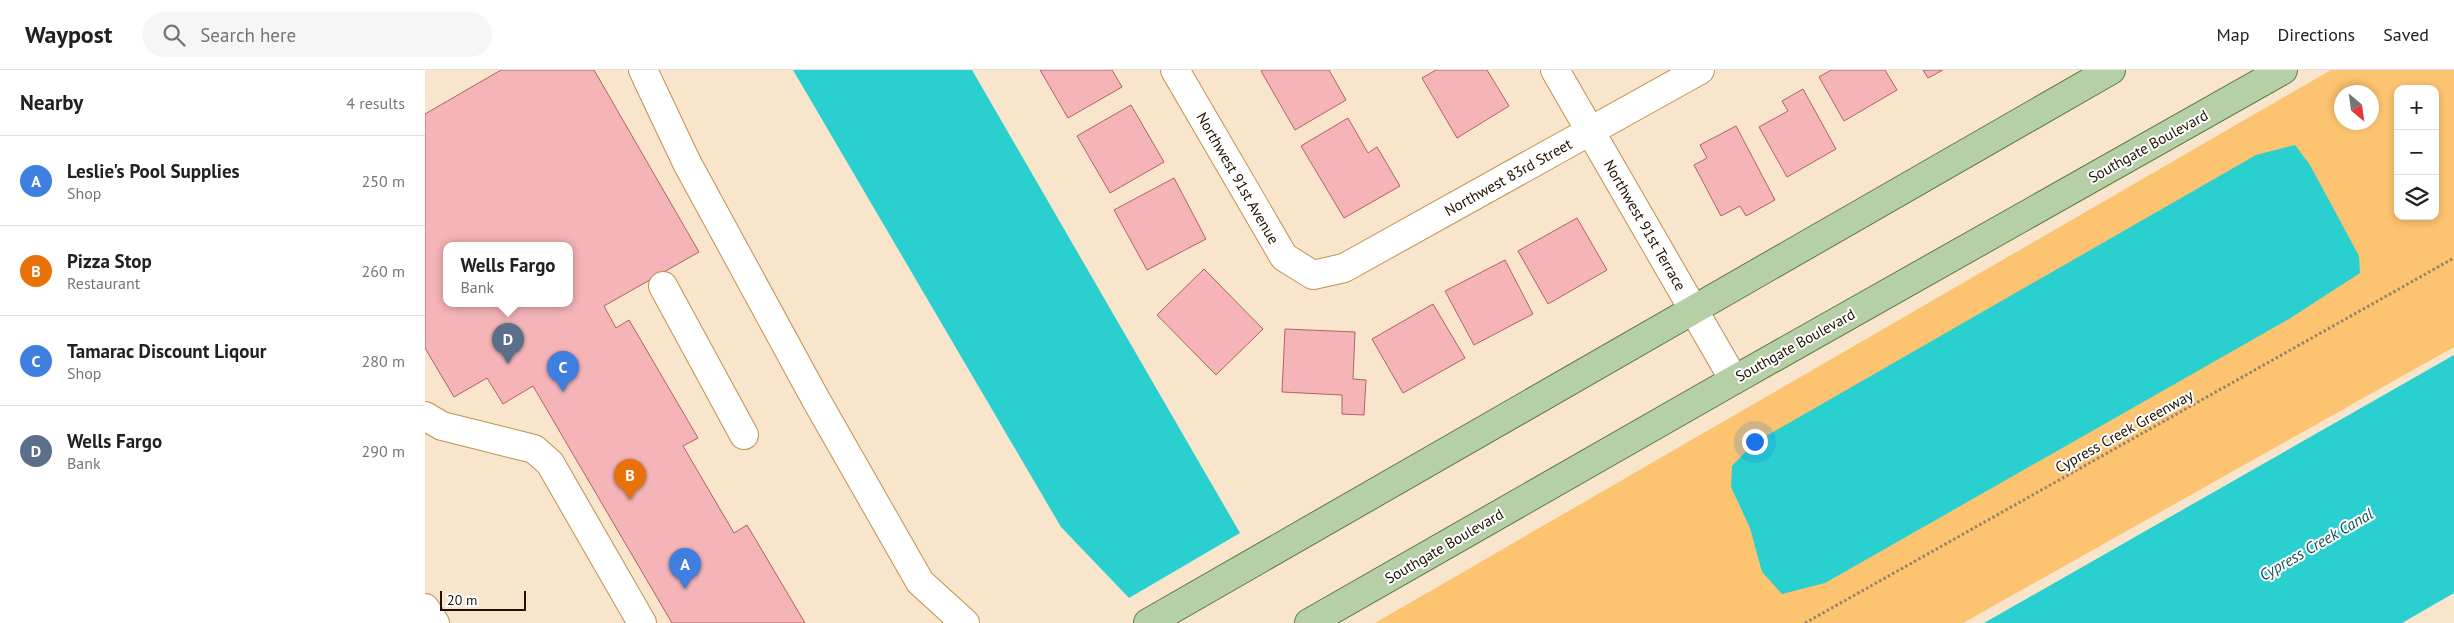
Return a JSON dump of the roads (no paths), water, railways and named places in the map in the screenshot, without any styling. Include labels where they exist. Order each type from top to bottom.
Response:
[{"type":"main road","points":[[1148,623],[2111,70]]},
{"type":"main road","name":"Southgate Boulevard","points":[[1309,623],[2283,70]]},
{"type":"street","points":[[643,70],[687,163],[820,407],[920,582],[949,619]]},
{"type":"street","name":"Northwest 91st Avenue","points":[[1175,70],[1285,256],[1313,275]]},
{"type":"street","name":"Northwest 91st Terrace","points":[[1555,70],[1734,380]]},
{"type":"street","name":"Northwest 83rd Street","points":[[1313,275],[1343,268],[1700,70]]},
{"type":"street","points":[[663,286],[744,435]]},
{"type":"street","points":[[425,416],[442,426],[535,449],[550,463],[642,623]]},
{"type":"street","points":[[425,608],[435,623]]},
{"type":"water","points":[[793,70],[972,70],[1240,533],[1129,598],[1061,527]]},
{"type":"water","points":[[2295,145],[2310,165],[2359,256],[2360,273],[2289,319],[1825,583],[1782,594],[1762,572],[1750,528],[1731,487],[1732,466],[1754,443],[2256,155]]},
{"type":"water","name":"Cypress Creek Canal","points":[[2454,355],[2454,593],[2402,623],[1984,623]]},
{"type":"place","name":"Wells Fargo","points":[[508,364]]},
{"type":"place","name":"Tamarac Discount Liqour","points":[[563,392]]},
{"type":"place","name":"Pizza Stop","points":[[630,500]]},
{"type":"place","name":"Leslie's Pool Supplies","points":[[685,589]]}]
